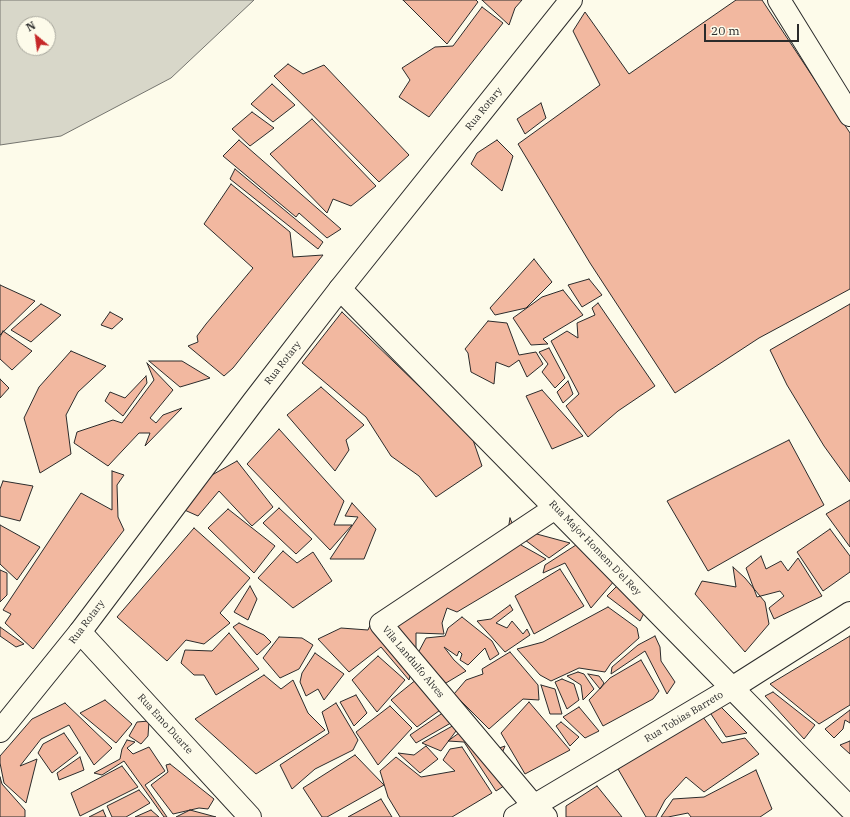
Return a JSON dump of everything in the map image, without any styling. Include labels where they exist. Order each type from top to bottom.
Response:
[{"type":"street","name":"Rua Rotary","points":[[0,731],[80,632],[252,402],[340,289],[572,0]]},
{"type":"street","points":[[779,0],[850,115]]},
{"type":"street","name":"Rua Major Homem D'el Rey","points":[[340,289],[850,808]]},
{"type":"street","name":"Vila Landulfo Alves","points":[[540,811],[381,624],[555,508]]},
{"type":"street","name":"Rua Tobias Barreto","points":[[515,817],[540,811],[850,613]]},
{"type":"street","name":"Rua Emo Duarte","points":[[80,632],[250,817]]},
{"type":"shaded area","points":[[0,0],[254,0],[171,78],[61,136],[0,145]]},
{"type":"building","points":[[403,0],[476,0],[478,2],[447,44]]},
{"type":"building","points":[[482,0],[522,0],[515,8],[509,25]]},
{"type":"building","points":[[736,0],[762,0],[850,133],[850,289],[759,338],[675,393],[590,263],[518,144],[600,85],[573,31],[585,12],[629,74]]},
{"type":"building","points":[[482,7],[503,23],[429,117],[399,97],[410,80],[402,68],[435,47],[453,46]]},
{"type":"building","points":[[288,64],[303,74],[324,65],[409,155],[379,182],[274,76]]},
{"type":"building","points":[[272,84],[295,105],[273,122],[251,104]]},
{"type":"building","points":[[541,103],[546,118],[525,134],[517,119]]},
{"type":"building","points":[[252,112],[274,128],[250,146],[232,129]]},
{"type":"building","points":[[312,119],[376,186],[351,206],[333,199],[327,213],[270,154]]},
{"type":"building","points":[[239,140],[341,229],[327,238],[299,213],[296,217],[223,156]]},
{"type":"building","points":[[497,140],[513,156],[502,191],[471,164],[477,153]]},
{"type":"building","points":[[235,169],[323,242],[318,249],[230,179]]},
{"type":"building","points":[[231,184],[290,232],[293,257],[323,255],[233,368],[224,376],[188,346],[198,342],[197,336],[253,268],[204,224]]},
{"type":"building","points":[[534,259],[552,282],[526,308],[495,315],[490,308]]},
{"type":"building","points":[[589,279],[602,295],[582,307],[568,285]]},
{"type":"building","points":[[0,285],[35,301],[0,335]]},
{"type":"building","points":[[563,290],[583,315],[543,339],[548,344],[531,345],[513,318],[542,297]]},
{"type":"building","points":[[598,303],[655,386],[618,411],[588,437],[566,406],[579,394],[551,341],[567,331],[578,338],[577,323],[595,315],[592,308]]},
{"type":"building","points":[[41,304],[61,315],[31,342],[11,330]]},
{"type":"building","points":[[850,304],[850,482],[824,446],[787,385],[770,350]]},
{"type":"building","points":[[110,312],[123,319],[112,329],[101,325]]},
{"type":"building","points":[[342,312],[472,437],[482,466],[436,497],[419,476],[391,456],[366,417],[302,363]]},
{"type":"building","points":[[488,321],[507,323],[519,355],[536,352],[543,364],[527,377],[519,360],[509,367],[496,362],[494,384],[471,372],[468,353],[465,349]]},
{"type":"building","points":[[3,331],[32,351],[12,370],[0,359],[0,337]]},
{"type":"building","points":[[549,348],[565,378],[555,388],[542,372],[548,364],[539,352]]},
{"type":"building","points":[[71,351],[106,366],[78,392],[66,415],[71,454],[40,473],[24,418],[39,387]]},
{"type":"building","points":[[149,361],[182,361],[210,378],[180,387]]},
{"type":"building","points":[[147,363],[173,390],[150,418],[156,423],[163,415],[182,408],[145,446],[150,433],[139,433],[108,466],[74,443],[77,432],[113,420],[122,423],[154,380]]},
{"type":"building","points":[[146,376],[147,383],[123,416],[105,401],[110,392],[125,398]]},
{"type":"building","points":[[0,379],[9,388],[0,398]]},
{"type":"building","points":[[568,381],[573,394],[563,403],[557,392]]},
{"type":"building","points":[[321,387],[364,425],[346,440],[349,450],[335,471],[287,415]]},
{"type":"building","points":[[542,390],[583,436],[552,449],[526,396]]},
{"type":"building","points":[[279,429],[344,501],[334,525],[352,525],[330,550],[247,464]]},
{"type":"building","points":[[789,440],[824,505],[708,571],[667,501]]},
{"type":"building","points":[[237,461],[273,507],[252,526],[219,491],[198,516],[180,508],[212,475]]},
{"type":"building","points":[[112,471],[124,475],[117,485],[118,517],[124,530],[33,649],[5,623],[11,614],[3,610],[81,493],[112,510]]},
{"type":"building","points":[[3,481],[33,486],[20,521],[0,516],[0,489]]},
{"type":"building","points":[[850,500],[850,547],[826,514]]},
{"type":"building","points":[[352,503],[376,529],[364,559],[330,559],[358,517],[345,516]]},
{"type":"building","points":[[279,508],[312,539],[296,554],[263,523]]},
{"type":"building","points":[[228,509],[275,546],[254,573],[208,528]]},
{"type":"building","points":[[510,518],[521,545],[546,559],[457,612],[447,608],[442,623],[444,634],[416,633],[416,652],[409,680],[381,647],[349,672],[318,639],[341,628],[368,630],[375,614],[398,619],[504,555]]},
{"type":"building","points":[[0,525],[40,547],[17,580],[0,564]]},
{"type":"building","points":[[194,528],[250,578],[220,613],[230,623],[204,644],[186,640],[167,661],[117,617]]},
{"type":"building","points":[[830,529],[850,556],[850,572],[823,591],[797,552]]},
{"type":"building","points":[[533,533],[570,543],[549,558],[525,540]]},
{"type":"building","points":[[576,545],[615,580],[591,608],[565,563],[543,573],[545,565]]},
{"type":"building","points":[[283,551],[297,563],[313,552],[332,581],[293,608],[258,578]]},
{"type":"building","points":[[761,556],[766,569],[781,561],[788,571],[798,558],[822,596],[774,619],[769,608],[784,596],[780,591],[757,597],[746,568]]},
{"type":"building","points":[[733,567],[745,578],[765,602],[769,624],[745,652],[695,594],[702,581],[736,587]]},
{"type":"building","points":[[560,569],[584,606],[534,634],[515,596]]},
{"type":"building","points":[[0,570],[7,573],[7,595],[0,602]]},
{"type":"building","points":[[619,584],[647,607],[640,621],[607,596]]},
{"type":"building","points":[[250,586],[257,599],[248,620],[234,612]]},
{"type":"building","points":[[510,605],[513,610],[496,623],[507,628],[512,621],[523,634],[527,629],[530,635],[505,652],[477,621],[491,619]]},
{"type":"building","points":[[608,607],[637,628],[639,638],[611,663],[605,672],[579,668],[551,681],[540,675],[517,649],[543,642]]},
{"type":"building","points":[[462,617],[492,641],[499,654],[490,660],[485,648],[468,665],[460,660],[462,654],[459,651],[457,656],[444,647],[454,660],[466,671],[446,683],[418,653],[426,638],[445,636],[448,628]]},
{"type":"building","points":[[239,623],[264,635],[271,642],[257,655],[233,627]]},
{"type":"building","points":[[0,627],[24,644],[16,647],[0,636]]},
{"type":"building","points":[[229,633],[259,669],[216,695],[204,675],[194,675],[181,663],[185,650],[212,651]]},
{"type":"building","points":[[655,636],[660,647],[661,661],[675,682],[667,694],[645,651],[611,674],[612,667],[638,645]]},
{"type":"building","points":[[850,636],[850,705],[819,724],[770,684]]},
{"type":"building","points":[[279,637],[302,638],[313,645],[299,669],[280,678],[263,658]]},
{"type":"building","points":[[510,652],[538,685],[539,700],[523,699],[489,729],[454,694],[466,680],[483,674],[482,669]]},
{"type":"building","points":[[315,653],[344,674],[324,700],[318,689],[306,696],[300,682],[302,673]]},
{"type":"building","points":[[378,656],[405,680],[377,712],[352,680]]},
{"type":"building","points":[[641,660],[659,691],[653,699],[603,726],[589,700],[610,678]]},
{"type":"building","points":[[578,672],[584,674],[594,689],[583,700],[581,685],[567,676]]},
{"type":"building","points":[[588,674],[599,676],[604,683],[600,689]]},
{"type":"building","points":[[264,675],[281,689],[293,680],[308,713],[325,730],[256,774],[195,719]]},
{"type":"building","points":[[417,679],[447,705],[417,727],[391,700]]},
{"type":"building","points":[[562,679],[574,684],[579,700],[567,709],[555,682]]},
{"type":"building","points":[[541,685],[555,689],[562,714],[550,714]]},
{"type":"building","points":[[773,692],[815,725],[804,739],[765,696]]},
{"type":"building","points":[[356,695],[367,713],[354,726],[340,702]]},
{"type":"building","points":[[105,700],[132,724],[116,743],[80,713]]},
{"type":"building","points":[[529,702],[570,750],[525,774],[501,733]]},
{"type":"building","points":[[65,703],[112,748],[94,765],[69,725],[41,739],[20,766],[37,759],[26,803],[4,783],[0,756],[32,719]]},
{"type":"building","points":[[336,703],[358,740],[353,750],[315,769],[292,789],[280,765],[329,733],[322,712]]},
{"type":"building","points":[[719,705],[747,733],[726,737],[709,711]]},
{"type":"building","points":[[390,706],[412,728],[378,765],[356,732]]},
{"type":"building","points":[[579,707],[599,731],[585,738],[563,717]]},
{"type":"building","points":[[450,708],[456,720],[416,743],[410,735]]},
{"type":"building","points":[[850,710],[850,723],[845,720],[843,729],[834,738],[825,729]]},
{"type":"building","points":[[700,713],[722,743],[745,738],[759,754],[704,792],[686,777],[665,800],[656,817],[646,817],[618,769]]},
{"type":"building","points":[[149,721],[148,736],[141,744],[129,736],[137,722]]},
{"type":"building","points":[[561,722],[579,737],[570,746],[556,726]]},
{"type":"building","points":[[456,724],[459,727],[441,751],[422,743]]},
{"type":"building","points":[[463,730],[485,753],[505,746],[498,763],[515,779],[496,791],[464,742],[448,741]]},
{"type":"building","points":[[64,733],[78,753],[52,773],[38,753],[43,744]]},
{"type":"building","points":[[127,740],[135,742],[127,748],[133,754],[149,747],[165,771],[145,785],[167,817],[164,817],[124,761],[102,775],[94,773],[120,759],[122,749]]},
{"type":"building","points":[[850,741],[850,754],[840,745]]},
{"type":"building","points":[[426,746],[438,759],[420,773],[398,753],[414,755]]},
{"type":"building","points":[[462,747],[492,793],[452,817],[400,817],[388,797],[380,771],[396,757],[421,777],[455,771],[443,760],[450,749]]},
{"type":"building","points":[[355,755],[384,785],[327,817],[322,817],[303,788]]},
{"type":"building","points":[[80,757],[84,770],[59,780],[57,773]]},
{"type":"building","points":[[170,764],[214,799],[208,809],[199,808],[173,814],[151,785],[168,772],[166,765]]},
{"type":"building","points":[[122,766],[138,787],[80,816],[71,793]]},
{"type":"building","points":[[756,770],[772,809],[760,817],[691,817],[688,813],[661,817],[673,799],[704,797]]},
{"type":"building","points":[[0,777],[2,784],[25,810],[25,817],[0,817]]},
{"type":"building","points":[[597,786],[622,817],[566,817],[566,806]]},
{"type":"building","points":[[139,790],[150,803],[126,817],[112,817],[107,806]]},
{"type":"building","points":[[381,799],[392,817],[348,817]]},
{"type":"building","points":[[103,810],[106,817],[89,817]]},
{"type":"building","points":[[151,810],[159,817],[135,817]]},
{"type":"building","points":[[190,810],[216,817],[176,817]]}]
